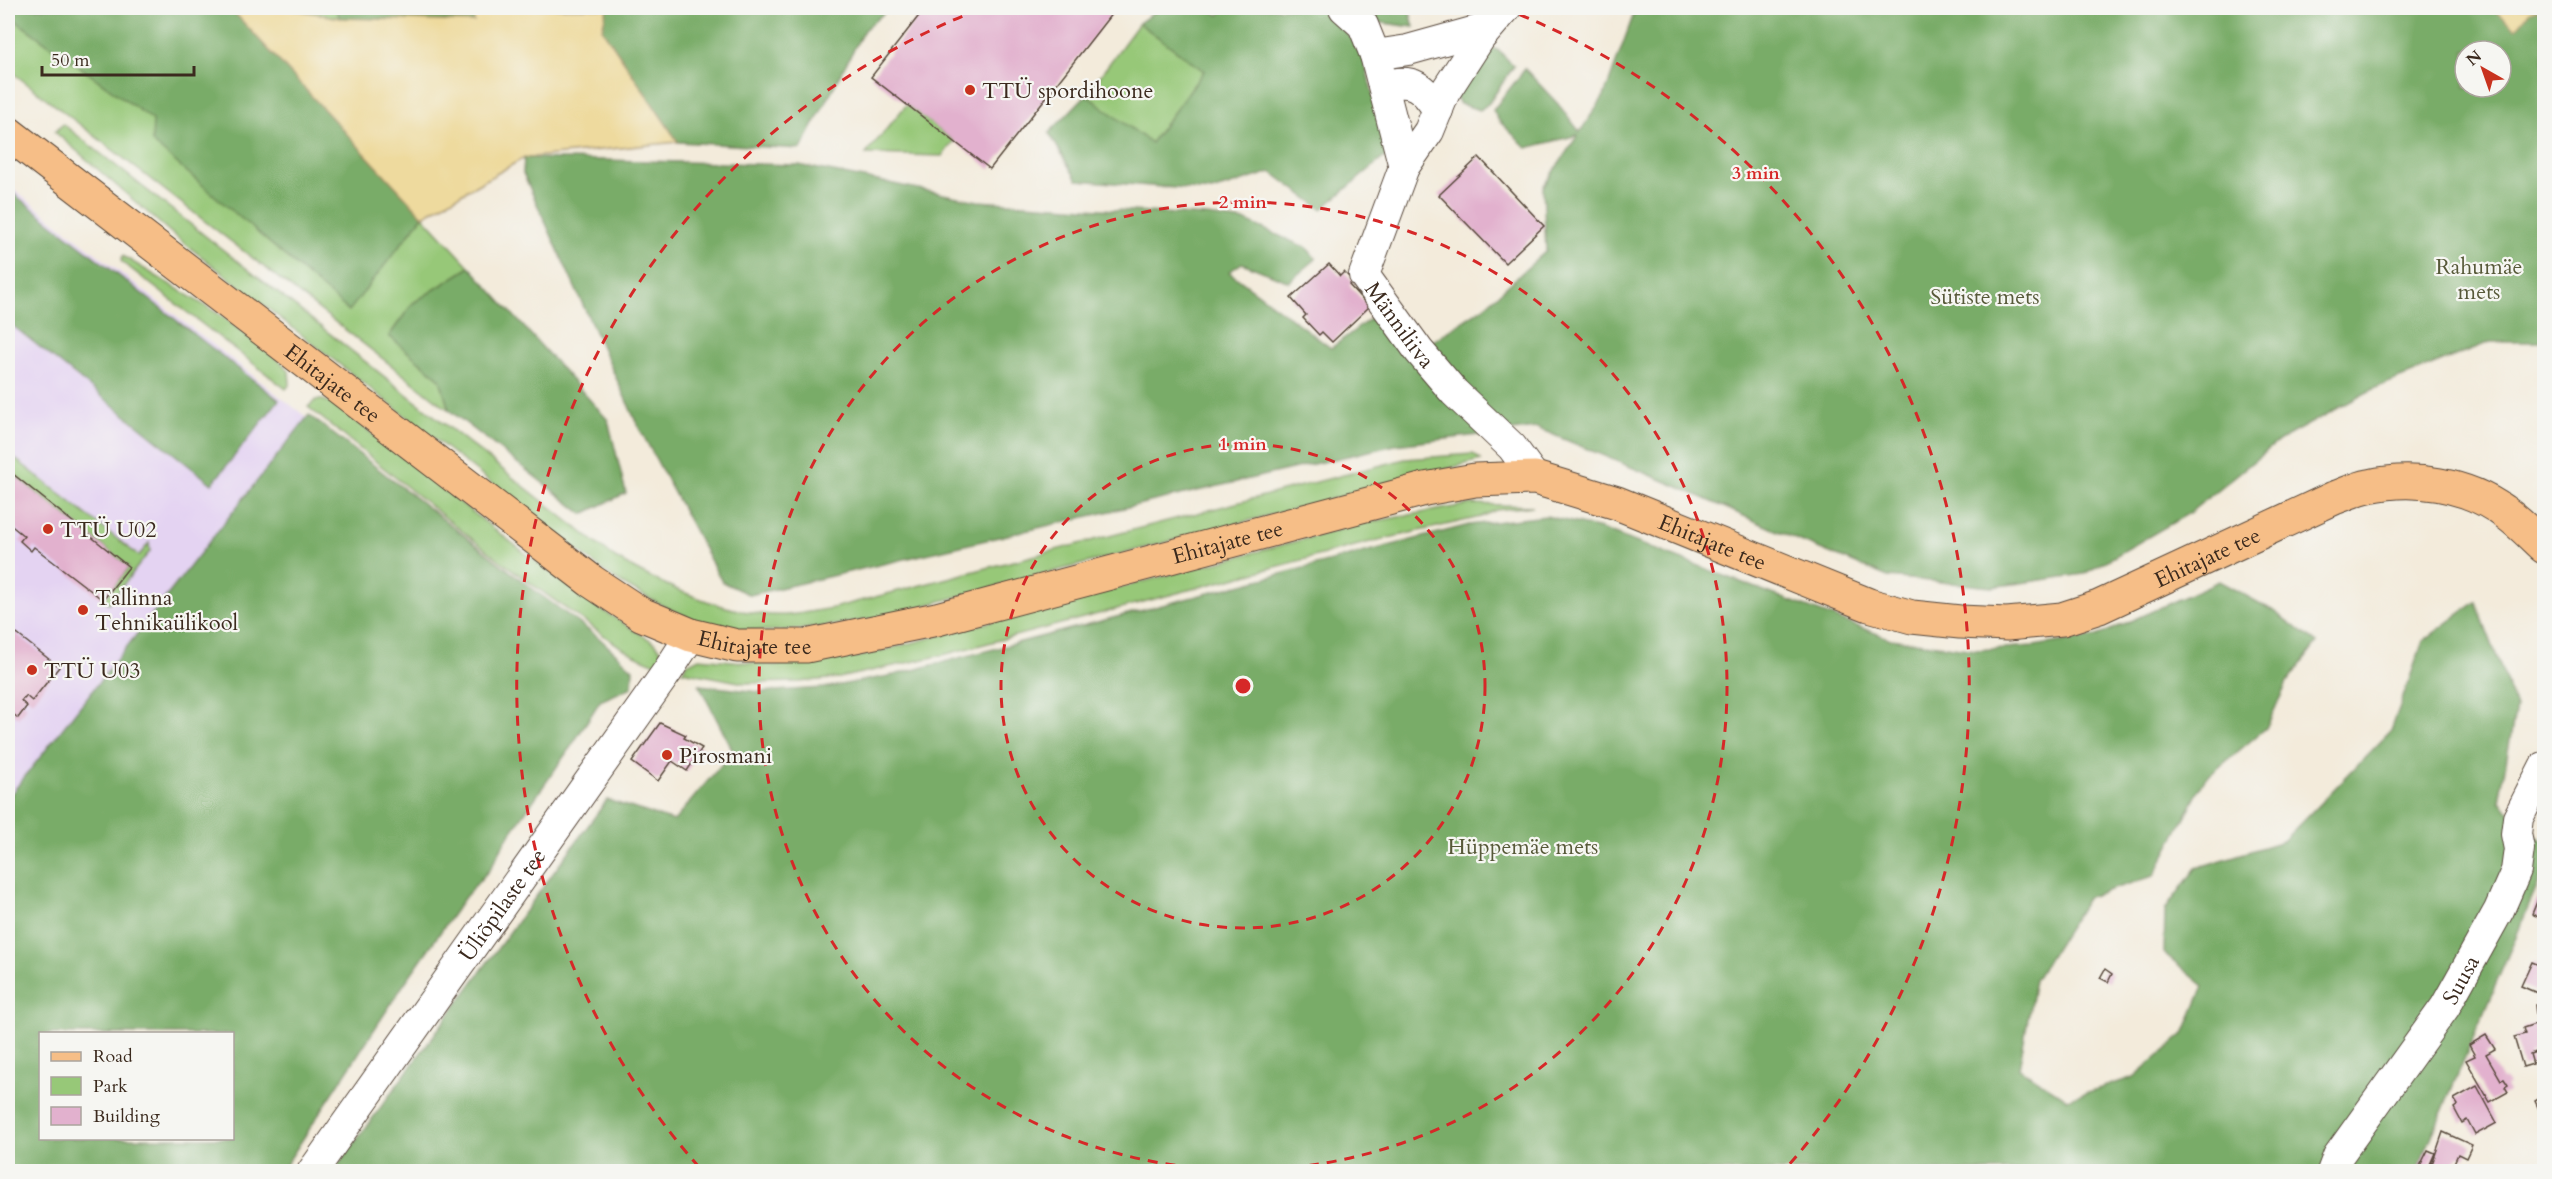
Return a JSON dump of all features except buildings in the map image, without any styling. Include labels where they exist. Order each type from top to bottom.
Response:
[{"type":"main road","name":"Ehitajate tee","points":[[8,133],[591,581],[641,614],[691,635],[737,646],[806,646],[937,619],[1425,489],[1475,480],[1535,478],[1617,503],[1869,605],[1912,617],[1960,622],[2007,624],[2062,619],[2099,607],[2334,498],[2369,486],[2397,482],[2450,486],[2476,495],[2502,510],[2544,547]]},
{"type":"street","points":[[1344,8],[1363,25],[1376,55],[1404,167]]},
{"type":"street","points":[[1376,55],[1408,50],[1496,18]]},
{"type":"street","points":[[1404,167],[1429,131],[1445,92],[1496,18]]},
{"type":"street","points":[[1384,86],[1394,83],[1413,83],[1426,92],[1438,111]]},
{"type":"street","name":"Männiliiva","points":[[1404,167],[1364,275],[1419,351],[1454,392],[1512,447],[1535,478]]},
{"type":"street","name":"Üliõpilaste tee","points":[[312,1172],[691,635]]},
{"type":"street","name":"Suusa","points":[[2332,1172],[2338,1156],[2445,1007],[2499,909],[2516,871],[2519,849],[2516,834],[2518,818],[2544,767]]},
{"type":"shaded area","name":"Tallinna Tehnikaülikool","points":[[8,185],[310,420],[8,799]]},
{"type":"green space","points":[[8,8],[230,8],[423,216],[349,311],[152,142],[153,120],[8,15]]},
{"type":"green space","points":[[287,8],[353,8],[340,18]]},
{"type":"green space","points":[[336,8],[527,8],[474,22],[340,18]]},
{"type":"green space","points":[[607,8],[890,8],[864,30],[801,149],[678,142],[602,29]]},
{"type":"green space","points":[[1160,8],[1208,8],[1219,15],[1225,8],[1322,8],[1361,48],[1388,154],[1322,209],[1271,172],[1212,191],[1077,180],[1049,133],[1086,95],[1151,143],[1204,71],[1139,23]]},
{"type":"green space","points":[[1364,8],[1409,8],[1414,27],[1376,22]]},
{"type":"green space","name":"Sütiste mets","points":[[1636,8],[2491,8],[2516,28],[2530,11],[2544,8],[2544,342],[2490,342],[2373,389],[2280,440],[2188,514],[2084,574],[1992,587],[1888,577],[1537,428],[1395,445],[750,595],[722,582],[637,424],[523,173],[524,158],[799,165],[978,201],[1207,216],[1246,221],[1307,248],[1316,259],[1289,282],[1242,263],[1229,272],[1331,348],[1375,315],[1409,357],[1483,308],[1546,251],[1543,187],[1578,135],[1527,148],[1499,121],[1493,110],[1525,69],[1558,104],[1580,132],[1604,96]]},
{"type":"green space","points":[[8,15],[153,120],[349,310],[423,216],[470,267],[413,303],[389,336],[440,379],[449,410],[8,69]]},
{"type":"green space","points":[[1139,23],[1204,71],[1151,143],[1086,95]]},
{"type":"green space","points":[[1481,43],[1499,51],[1514,66],[1489,103],[1480,110],[1460,104],[1449,87]]},
{"type":"green space","points":[[907,104],[954,141],[942,156],[866,154]]},
{"type":"green space","points":[[63,124],[615,558],[675,589],[743,611],[766,615],[787,615],[833,608],[1405,459],[1473,454],[1481,460],[876,618],[807,629],[759,631],[712,625],[670,609],[613,578],[170,232],[55,132]]},
{"type":"green space","points":[[10,191],[279,400],[212,484],[8,322],[8,194]]},
{"type":"green space","points":[[123,256],[222,316],[282,363],[289,371],[290,384],[286,389],[121,261]]},
{"type":"green space","points":[[470,267],[608,420],[626,493],[583,514],[449,410],[440,379],[389,336],[413,303]]},
{"type":"green space","points":[[316,400],[334,404],[534,560],[602,610],[655,643],[662,653],[660,665],[637,656],[615,643],[473,539],[308,407]]},
{"type":"green space","points":[[309,415],[598,637],[633,669],[632,687],[600,701],[506,840],[490,869],[465,897],[404,984],[282,1171],[8,1171],[8,798]]},
{"type":"green space","points":[[8,453],[139,556],[149,543],[150,551],[109,603],[103,600],[129,567],[8,470]]},
{"type":"green space","points":[[1471,504],[1533,506],[1496,510],[1481,517],[1366,543],[943,655],[839,678],[799,682],[744,683],[682,671],[687,664],[699,658],[777,665],[862,656],[1365,523]]},
{"type":"green space","name":"Hüppemäe mets","points":[[1546,516],[1601,529],[1891,639],[1976,650],[2034,646],[2097,636],[2219,581],[2272,610],[2317,643],[2287,683],[2266,728],[2205,779],[2154,876],[2088,897],[2035,980],[2019,1068],[2067,1099],[2134,1077],[2184,1034],[2204,986],[2164,953],[2165,910],[2196,868],[2283,841],[2391,731],[2423,641],[2476,602],[2516,707],[2499,801],[2544,843],[2544,870],[2417,1171],[333,1172],[607,800],[674,821],[733,751],[699,685],[759,692],[824,688],[894,675],[1469,525]]},
{"type":"sand","points":[[230,8],[287,8],[340,18],[474,22],[474,8],[607,8],[602,29],[678,142],[524,158],[423,216]]},
{"type":"sand","points":[[2491,8],[2544,8],[2530,12],[2516,29]]},
{"type":"place","name":"TTÜ spordihoone","points":[[970,90]]},
{"type":"place","name":"TTÜ U02","points":[[48,529]]},
{"type":"place","name":"Tallinna Tehnikaülikool","points":[[83,610]]},
{"type":"place","name":"TTÜ U03","points":[[32,670]]},
{"type":"place","name":"Pirosmani","points":[[667,755]]},
{"type":"park label","name":"Rahumäe mets","points":[[2479,278]]}]
